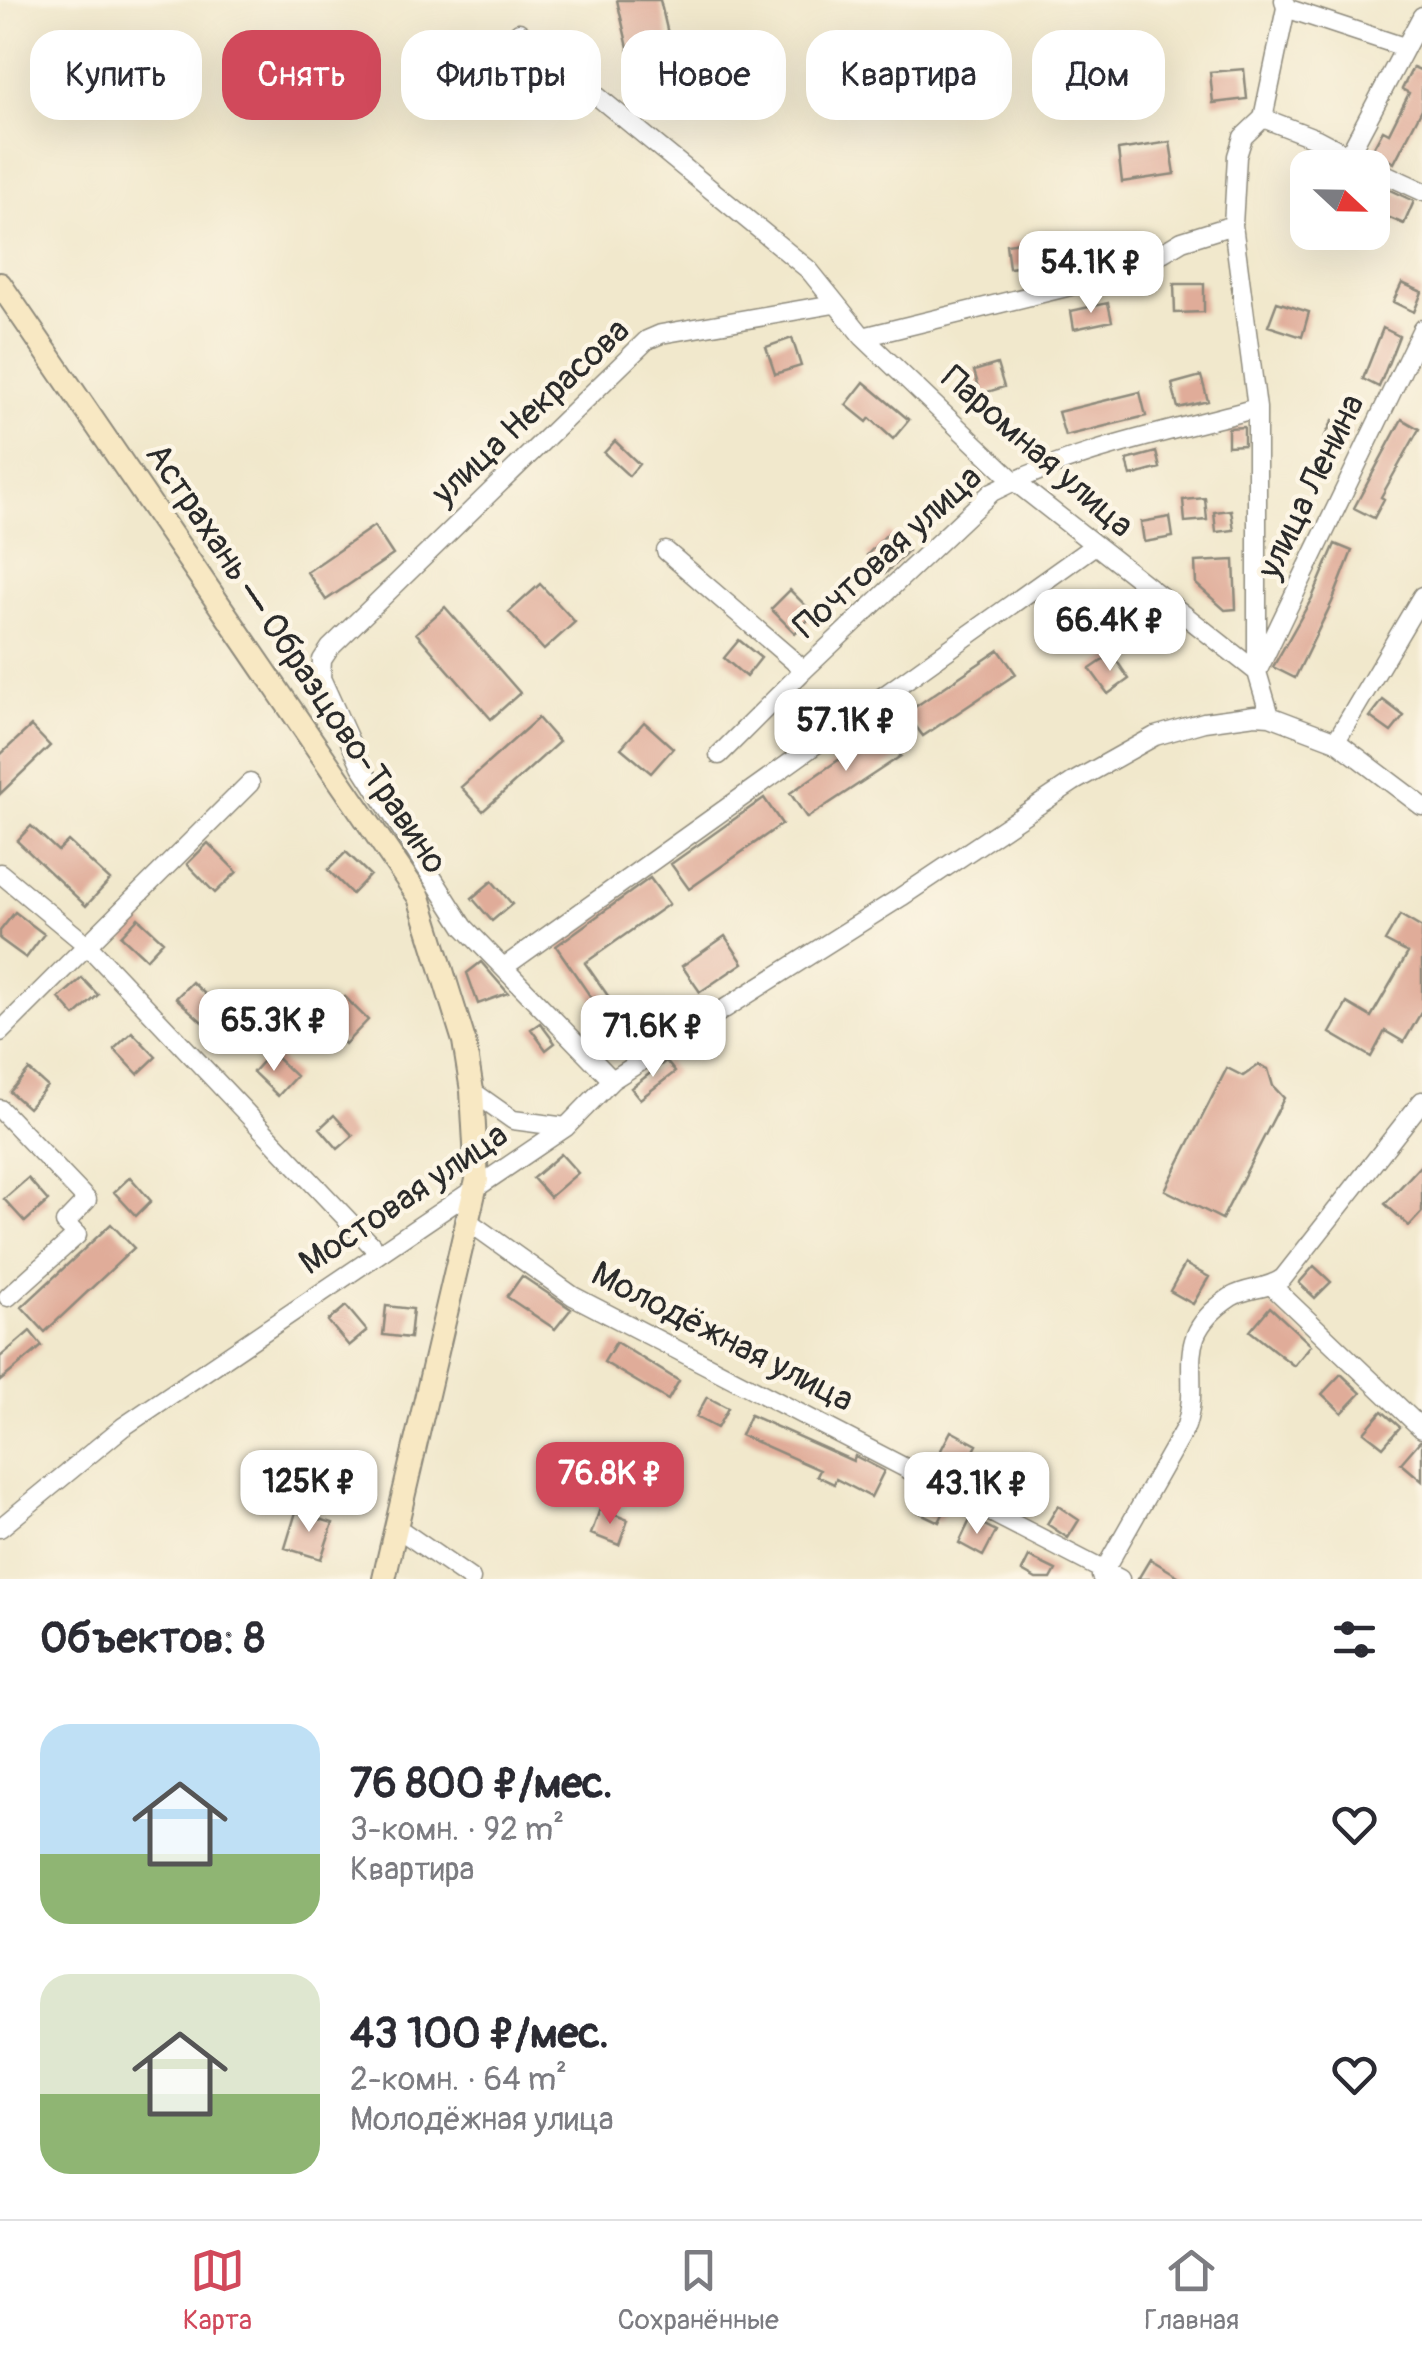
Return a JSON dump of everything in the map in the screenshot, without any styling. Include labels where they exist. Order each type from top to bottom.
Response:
[{"type":"street","points":[[1270,716],[1257,672],[1257,408],[1233,225],[1237,156],[1243,137],[1263,118],[1285,4],[1404,46]]},
{"type":"street","points":[[1351,150],[1422,16]]},
{"type":"street","name":"Паромная улица","points":[[601,99],[809,270],[864,337],[1014,480],[1257,672]]},
{"type":"street","points":[[1263,118],[1337,150]]},
{"type":"street","points":[[1390,176],[1422,191]]},
{"type":"street","points":[[864,337],[1132,272],[1182,241],[1233,225]]},
{"type":"street","name":"Астрахань — Образцово-Травино","points":[[0,284],[418,897],[454,1004],[472,1091],[477,1180],[384,1579]]},
{"type":"street","name":"улица Некрасова","points":[[504,967],[464,927],[361,766],[320,678],[322,660],[647,340],[660,334],[834,304]]},
{"type":"street","name":"улица Ленина","points":[[1257,672],[1422,329]]},
{"type":"street","name":"Почтовая улица","points":[[718,755],[992,492],[1014,480],[1096,452],[1257,408]]},
{"type":"street","points":[[612,1080],[504,967],[1095,545]]},
{"type":"street","points":[[666,551],[804,670]]},
{"type":"street","points":[[1336,741],[1422,596]]},
{"type":"street","name":"Мостовая улица","points":[[0,1528],[123,1427],[566,1128],[612,1080],[1116,756],[1156,736],[1204,722],[1255,714],[1270,716],[1336,741],[1422,806]]},
{"type":"street","points":[[0,1032],[250,783]]},
{"type":"street","points":[[0,873],[88,946],[380,1253]]},
{"type":"street","points":[[472,1091],[514,1120],[566,1128]]},
{"type":"street","points":[[1108,1576],[1186,1426],[1190,1414],[1190,1356],[1203,1321],[1232,1297],[1247,1289],[1272,1286],[1283,1278],[1422,1101]]},
{"type":"street","points":[[0,1109],[87,1200],[65,1223],[78,1235],[8,1297]]},
{"type":"street","name":"Молодёжная улица","points":[[466,1219],[572,1296],[1108,1576]]},
{"type":"street","points":[[1272,1286],[1422,1429]]},
{"type":"street","points":[[396,1527],[471,1579]]},
{"type":"building","points":[[617,0],[660,0],[667,30],[624,30]]},
{"type":"building","points":[[1413,67],[1422,67],[1422,109],[1394,163],[1390,161],[1390,150],[1372,150],[1383,130],[1389,133],[1409,93],[1402,89]]},
{"type":"building","points":[[1244,69],[1247,99],[1213,103],[1210,72]]},
{"type":"building","points":[[1170,142],[1175,174],[1122,182],[1118,150]]},
{"type":"building","points":[[1390,190],[1414,201],[1404,224],[1390,218]]},
{"type":"building","points":[[1096,235],[1100,258],[1069,264],[1065,241]]},
{"type":"building","points":[[1029,241],[1033,265],[1009,268],[1006,244]]},
{"type":"building","points":[[1402,283],[1422,292],[1414,312],[1393,302]]},
{"type":"building","points":[[1174,284],[1204,284],[1204,312],[1175,313]]},
{"type":"building","points":[[1277,302],[1309,312],[1302,337],[1268,326]]},
{"type":"building","points":[[1108,303],[1112,321],[1074,329],[1071,311]]},
{"type":"building","points":[[1383,328],[1399,336],[1379,387],[1363,379]]},
{"type":"building","points":[[792,338],[801,366],[775,374],[766,347]]},
{"type":"building","points":[[997,364],[1004,387],[981,394],[974,371]]},
{"type":"building","points":[[1201,376],[1208,401],[1178,408],[1172,384]]},
{"type":"building","points":[[864,382],[909,420],[893,439],[870,418],[867,422],[846,405]]},
{"type":"building","points":[[1140,392],[1146,416],[1065,436],[1058,412]]},
{"type":"building","points":[[1402,419],[1419,429],[1381,497],[1384,499],[1374,518],[1354,508]]},
{"type":"building","points":[[1333,420],[1352,431],[1343,448],[1324,438]]},
{"type":"building","points":[[1244,427],[1244,445],[1228,446],[1228,428]]},
{"type":"building","points":[[615,441],[639,464],[629,476],[604,453]]},
{"type":"building","points":[[1156,452],[1160,468],[1131,476],[1127,460]]},
{"type":"building","points":[[1205,498],[1207,520],[1185,522],[1183,500]]},
{"type":"building","points":[[1231,510],[1234,530],[1216,532],[1214,512]]},
{"type":"building","points":[[1170,517],[1173,537],[1144,542],[1141,522]]},
{"type":"building","points":[[374,526],[393,555],[326,600],[307,572]]},
{"type":"building","points":[[889,532],[908,551],[885,574],[867,555]]},
{"type":"building","points":[[1335,544],[1352,551],[1295,678],[1273,667],[1312,598]]},
{"type":"building","points":[[1234,560],[1236,609],[1225,610],[1196,584],[1195,562]]},
{"type":"building","points":[[540,584],[575,622],[544,650],[509,612]]},
{"type":"building","points":[[790,590],[814,614],[795,633],[771,609]]},
{"type":"building","points":[[445,607],[520,693],[491,719],[416,633]]},
{"type":"building","points":[[739,640],[761,658],[746,677],[724,658]]},
{"type":"building","points":[[999,650],[1016,674],[923,736],[906,713]]},
{"type":"building","points":[[1112,654],[1129,679],[1108,694],[1090,669]]},
{"type":"building","points":[[1383,700],[1404,716],[1391,732],[1370,717]]},
{"type":"building","points":[[538,718],[559,742],[483,811],[461,787]]},
{"type":"building","points":[[644,722],[673,748],[651,773],[621,748]]},
{"type":"building","points":[[31,726],[50,746],[0,794],[0,755]]},
{"type":"building","points":[[884,729],[901,756],[807,818],[790,793]]},
{"type":"building","points":[[764,798],[782,824],[689,889],[671,864]]},
{"type":"building","points":[[31,826],[58,851],[68,841],[110,880],[86,906],[17,841]]},
{"type":"building","points":[[208,843],[237,872],[215,893],[187,864]]},
{"type":"building","points":[[346,852],[370,875],[352,894],[328,870]]},
{"type":"building","points":[[650,878],[669,904],[585,963],[633,1025],[616,1034],[556,946]]},
{"type":"building","points":[[492,881],[512,904],[492,921],[472,898]]},
{"type":"building","points":[[15,912],[44,934],[26,958],[0,939],[0,931]]},
{"type":"building","points":[[1400,915],[1422,928],[1422,1011],[1404,1042],[1385,1031],[1371,1057],[1330,1033],[1347,1003],[1371,1017],[1408,953],[1385,941]]},
{"type":"building","points":[[138,918],[163,941],[146,959],[121,936]]},
{"type":"building","points":[[725,936],[743,963],[700,992],[682,966]]},
{"type":"building","points":[[481,962],[508,993],[478,1004],[467,973]]},
{"type":"building","points":[[82,978],[98,995],[75,1016],[59,998]]},
{"type":"building","points":[[192,982],[217,1005],[202,1022],[176,998]]},
{"type":"building","points":[[344,996],[368,1020],[345,1044],[321,1020]]},
{"type":"building","points":[[540,1023],[555,1043],[546,1050],[531,1029]]},
{"type":"building","points":[[132,1032],[156,1057],[138,1074],[114,1049]]},
{"type":"building","points":[[271,1052],[296,1076],[278,1096],[253,1072]]},
{"type":"building","points":[[666,1061],[675,1072],[640,1099],[631,1088]]},
{"type":"building","points":[[1259,1065],[1268,1069],[1273,1086],[1284,1098],[1222,1219],[1165,1190],[1227,1068],[1243,1076]]},
{"type":"building","points":[[29,1070],[47,1086],[28,1108],[10,1092]]},
{"type":"building","points":[[334,1115],[353,1136],[338,1149],[320,1128]]},
{"type":"building","points":[[561,1154],[578,1173],[550,1197],[533,1178]]},
{"type":"building","points":[[1422,1164],[1422,1212],[1409,1226],[1385,1204]]},
{"type":"building","points":[[130,1177],[151,1201],[136,1216],[114,1192]]},
{"type":"building","points":[[28,1178],[48,1201],[25,1222],[4,1199]]},
{"type":"building","points":[[111,1224],[134,1248],[45,1332],[22,1307]]},
{"type":"building","points":[[1185,1264],[1209,1277],[1193,1304],[1170,1291]]},
{"type":"building","points":[[1314,1266],[1331,1282],[1315,1298],[1299,1283]]},
{"type":"building","points":[[522,1276],[571,1309],[555,1329],[507,1297]]},
{"type":"building","points":[[346,1306],[367,1331],[349,1346],[328,1321]]},
{"type":"building","points":[[386,1306],[413,1309],[410,1338],[383,1335]]},
{"type":"building","points":[[1270,1307],[1311,1345],[1294,1366],[1250,1331]]},
{"type":"building","points":[[30,1331],[42,1346],[0,1381],[0,1357]]},
{"type":"building","points":[[616,1342],[679,1381],[668,1400],[604,1362]]},
{"type":"building","points":[[1341,1374],[1361,1393],[1342,1413],[1322,1394]]},
{"type":"building","points":[[707,1397],[728,1408],[717,1428],[696,1417]]},
{"type":"building","points":[[1382,1411],[1400,1427],[1383,1447],[1364,1432]]},
{"type":"building","points":[[750,1415],[884,1471],[871,1497],[836,1479],[834,1484],[817,1476],[820,1470],[741,1435]]},
{"type":"building","points":[[951,1431],[977,1445],[966,1466],[940,1452]]},
{"type":"building","points":[[1422,1441],[1422,1481],[1401,1463]]},
{"type":"building","points":[[1004,1460],[1028,1471],[1018,1492],[994,1481]]},
{"type":"building","points":[[925,1492],[948,1504],[939,1522],[916,1511]]},
{"type":"building","points":[[1058,1506],[1079,1520],[1068,1538],[1047,1524]]},
{"type":"building","points":[[600,1509],[628,1520],[619,1545],[591,1534]]},
{"type":"building","points":[[296,1512],[333,1523],[321,1559],[285,1548]]},
{"type":"building","points":[[971,1518],[996,1531],[983,1556],[959,1543]]},
{"type":"building","points":[[1029,1557],[1056,1570],[1051,1579],[1036,1579],[1022,1571]]},
{"type":"building","points":[[1150,1559],[1183,1579],[1138,1579]]}]
